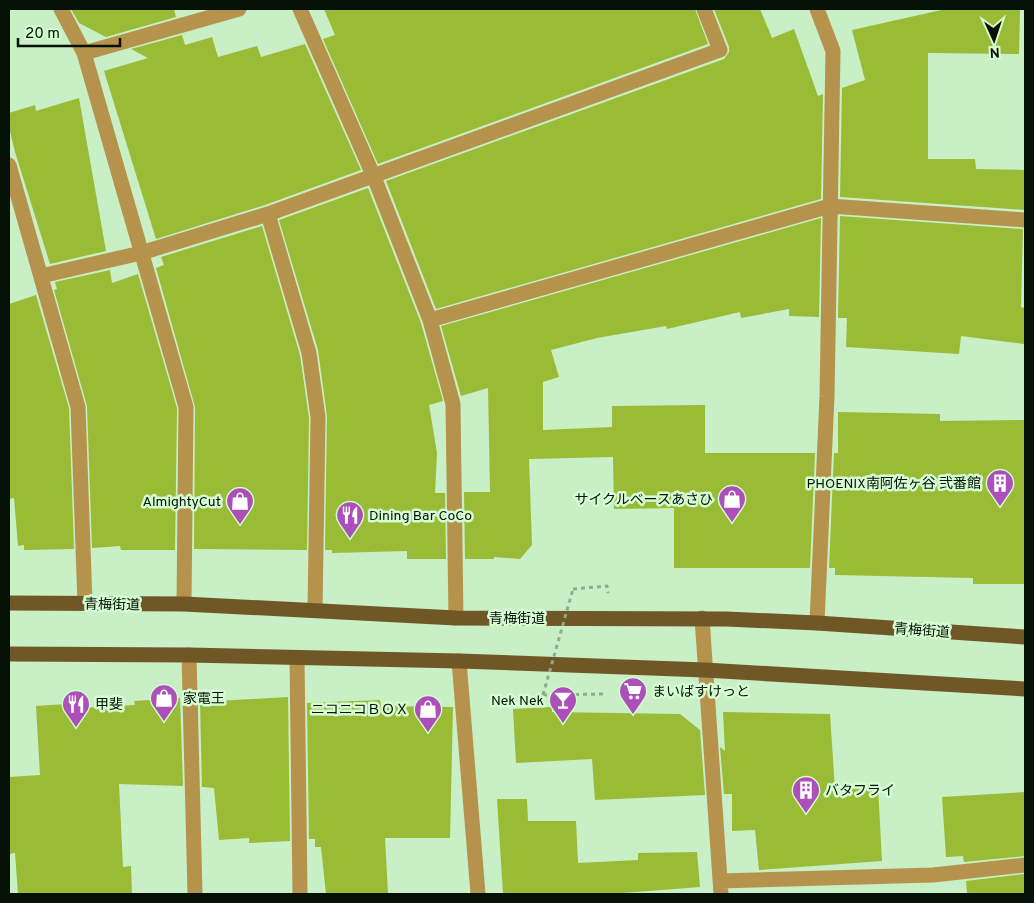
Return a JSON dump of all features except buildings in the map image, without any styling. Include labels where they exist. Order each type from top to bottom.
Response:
[{"type":"main road","name":"青梅街道","points":[[9,603],[184,604],[456,618],[702,618],[817,622],[1025,637]]},
{"type":"main road","points":[[9,654],[188,655],[459,661],[705,670],[1025,689]]},
{"type":"street","points":[[61,9],[84,53],[186,408],[184,604]]},
{"type":"street","points":[[84,53],[239,9]]},
{"type":"street","points":[[300,9],[374,178],[430,320],[453,404],[456,618]]},
{"type":"street","points":[[41,276],[141,253],[268,214],[374,178],[720,50],[704,9]]},
{"type":"street","points":[[817,9],[833,51],[827,396],[817,622]]},
{"type":"street","points":[[9,165],[78,407],[85,603]]},
{"type":"street","points":[[430,320],[830,206],[1025,220]]},
{"type":"street","points":[[268,214],[309,353],[318,417],[315,610]]},
{"type":"street","points":[[702,618],[720,888],[934,876],[1025,864]]},
{"type":"street","points":[[188,655],[195,894]]},
{"type":"street","points":[[297,658],[300,894]]},
{"type":"street","points":[[459,661],[478,894]]},
{"type":"path","points":[[573,589],[543,694],[603,694]]},
{"type":"place","name":"PHOENIX南阿佐ヶ谷 弐番館","points":[[1000,507]]},
{"type":"place","name":"サイクルベースあさひ","points":[[732,523]]},
{"type":"place","name":"AlmightyCut","points":[[240,525]]},
{"type":"place","name":"Dining Bar CoCo","points":[[350,539]]},
{"type":"place","name":"まいばすけっと","points":[[633,715]]},
{"type":"place","name":"家電王","points":[[164,722]]},
{"type":"place","name":"Nek Nek","points":[[563,724]]},
{"type":"place","name":"甲斐","points":[[76,728]]},
{"type":"place","name":"ニコニコＢＯＸ","points":[[428,733]]},
{"type":"place","name":"バタフライ","points":[[806,814]]}]
